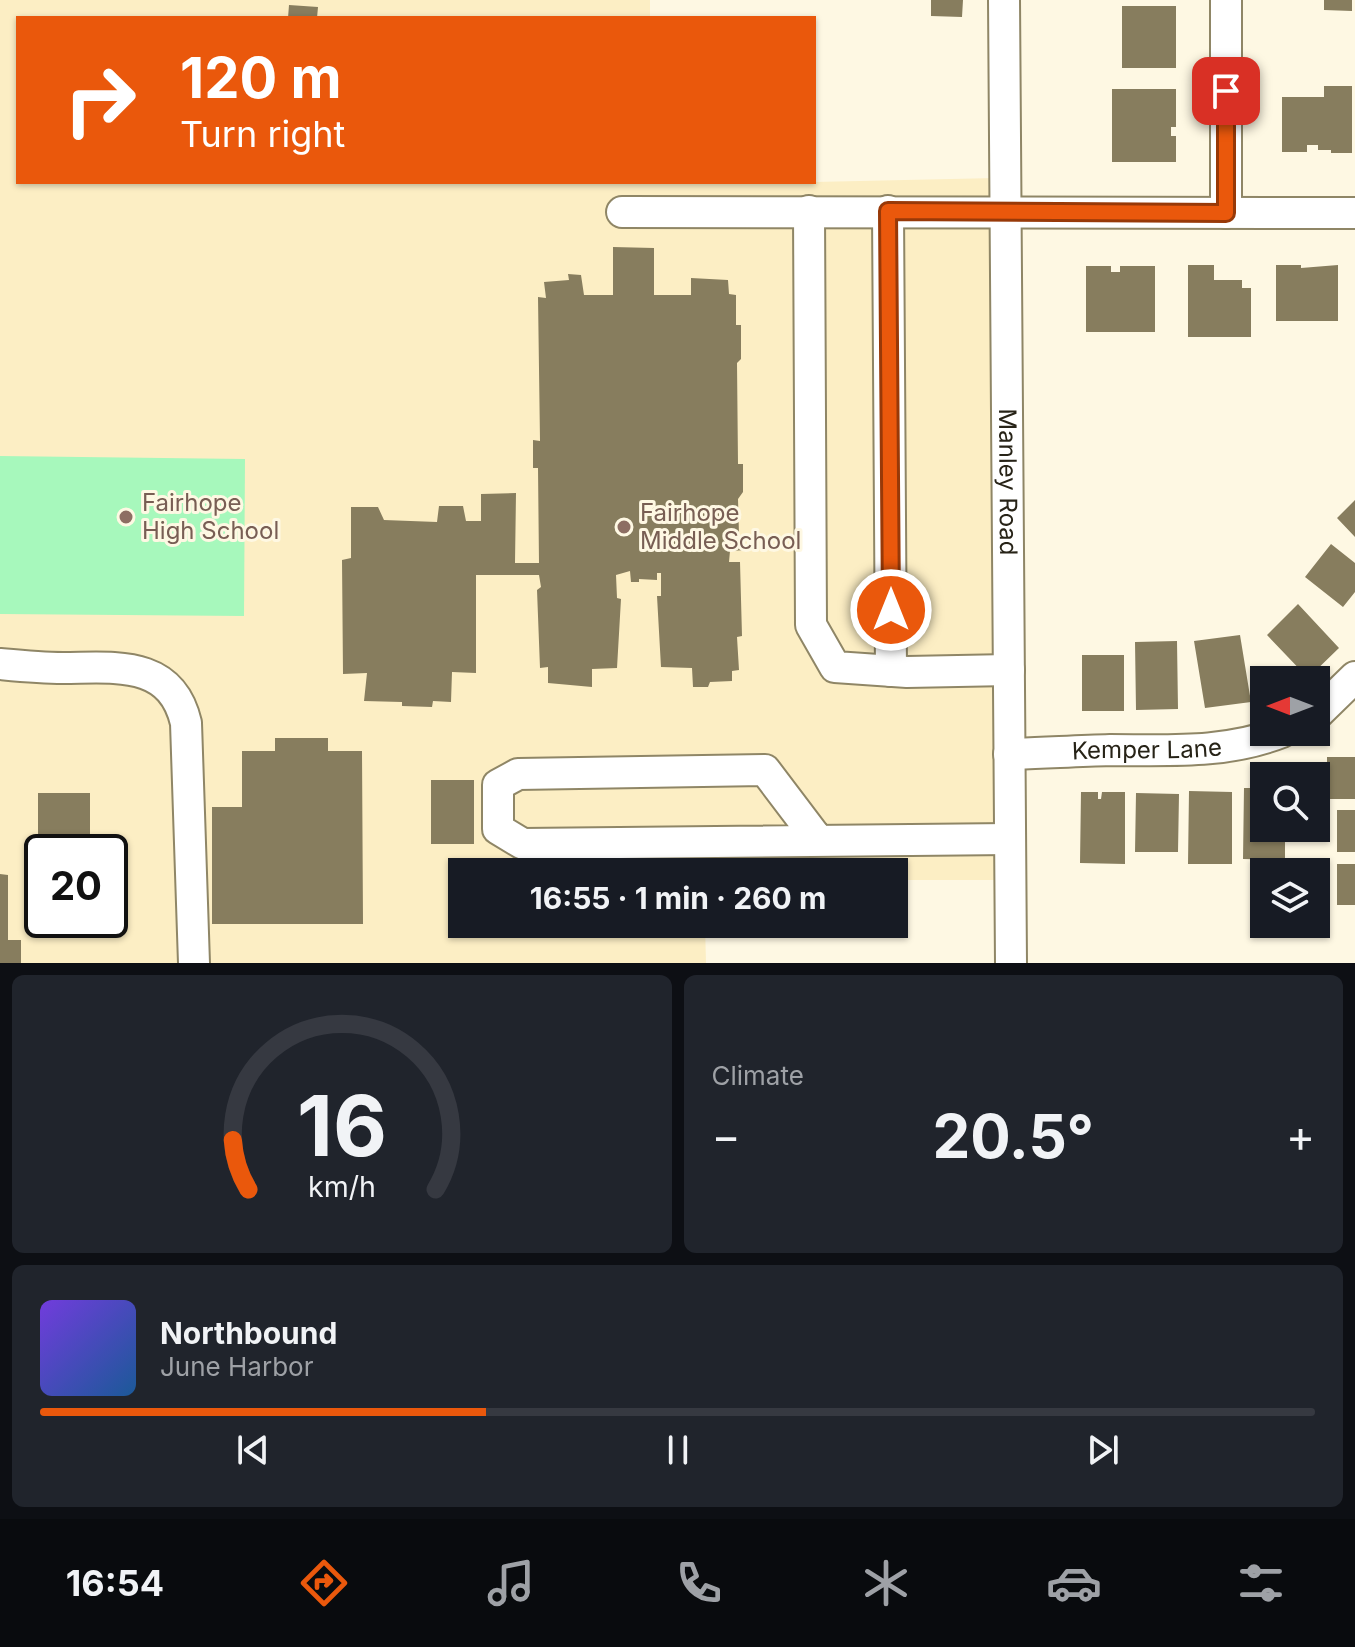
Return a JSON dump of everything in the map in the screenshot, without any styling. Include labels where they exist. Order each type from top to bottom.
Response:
[{"type":"street","name":"Manley Road","points":[[1004,0],[1011,963]]},
{"type":"street","points":[[1226,0],[1226,213]]},
{"type":"street","points":[[809,211],[811,625],[835,667],[891,671],[1009,670]]},
{"type":"street","points":[[888,211],[891,671]]},
{"type":"street","points":[[622,212],[1355,213]]},
{"type":"street","points":[[0,664],[37,668],[123,668],[144,672],[174,693],[182,706],[186,723],[194,963]]},
{"type":"street","points":[[1330,701],[1355,677]]},
{"type":"street","name":"Kemper Lane","points":[[1009,754],[1188,751],[1250,742]]},
{"type":"street","points":[[818,840],[765,770],[518,774],[498,785],[498,829],[523,844],[1010,839]]},
{"type":"shaded area","name":"Fairhope Middle School","points":[[0,0],[650,0],[650,16],[16,16],[16,184],[816,184],[996,178],[999,880],[908,880],[908,858],[448,858],[448,938],[705,938],[706,963],[0,963]]},
{"type":"green space","points":[[0,456],[245,459],[244,616],[0,614]]},
{"type":"building","points":[[931,0],[963,0],[962,17],[931,16]]},
{"type":"building","points":[[1324,0],[1352,0],[1352,11],[1324,10]]},
{"type":"building","points":[[289,5],[318,7],[317,16],[288,16]]},
{"type":"building","points":[[1122,6],[1176,6],[1176,68],[1122,68]]},
{"type":"building","points":[[1324,86],[1352,86],[1352,153],[1318,150],[1318,145],[1307,145],[1307,152],[1282,152],[1282,97],[1324,97]]},
{"type":"building","points":[[1112,89],[1176,89],[1176,127],[1171,127],[1171,136],[1176,136],[1176,162],[1112,162]]},
{"type":"building","points":[[613,247],[654,248],[654,295],[691,295],[691,278],[728,280],[729,294],[736,295],[736,325],[741,325],[741,359],[737,363],[738,464],[743,464],[743,492],[738,499],[739,535],[743,535],[746,550],[730,551],[729,562],[740,562],[742,636],[737,637],[739,670],[732,671],[732,681],[693,687],[692,668],[661,667],[657,596],[661,596],[661,573],[657,573],[657,580],[631,582],[630,571],[616,575],[617,598],[621,599],[617,668],[592,669],[592,687],[548,683],[548,667],[540,668],[539,575],[476,575],[476,673],[452,672],[451,702],[433,701],[432,707],[364,701],[367,673],[343,674],[342,560],[351,558],[351,507],[378,507],[384,520],[437,522],[439,506],[463,506],[466,521],[481,521],[481,494],[516,493],[515,563],[539,563],[538,468],[533,468],[533,440],[540,441],[538,297],[546,298],[544,282],[569,280],[568,274],[581,275],[584,295],[613,295]]},
{"type":"building","points":[[1188,265],[1214,265],[1214,280],[1242,280],[1242,288],[1251,288],[1251,337],[1188,337]]},
{"type":"building","points":[[1276,265],[1301,265],[1301,268],[1338,265],[1338,321],[1276,321]]},
{"type":"building","points":[[1086,266],[1111,266],[1111,272],[1120,272],[1120,266],[1155,266],[1155,332],[1086,332]]},
{"type":"building","points":[[1355,500],[1355,537],[1337,518]]},
{"type":"building","points":[[1331,544],[1355,563],[1355,592],[1343,607],[1305,577]]},
{"type":"building","points":[[1298,604],[1339,648],[1320,666],[1297,666],[1267,635]]},
{"type":"building","points":[[1240,635],[1250,702],[1205,708],[1194,641]]},
{"type":"building","points":[[1177,641],[1178,709],[1136,710],[1135,642]]},
{"type":"building","points":[[1082,655],[1124,655],[1124,711],[1082,711]]},
{"type":"building","points":[[275,738],[328,738],[328,751],[362,751],[363,924],[212,924],[212,807],[242,807],[242,751],[275,751]]},
{"type":"building","points":[[1327,757],[1355,757],[1355,799],[1330,799],[1330,762],[1327,762]]},
{"type":"building","points":[[431,780],[474,780],[474,844],[431,844]]},
{"type":"building","points":[[1244,788],[1250,788],[1250,842],[1285,842],[1285,858],[1243,859]]},
{"type":"building","points":[[1189,791],[1232,792],[1232,864],[1188,864]]},
{"type":"building","points":[[1081,792],[1098,792],[1098,799],[1101,799],[1102,792],[1125,792],[1125,864],[1080,863]]},
{"type":"building","points":[[38,793],[90,793],[90,834],[38,834]]},
{"type":"building","points":[[1136,793],[1179,794],[1178,852],[1135,852]]},
{"type":"building","points":[[1337,810],[1355,810],[1355,852],[1337,852]]},
{"type":"building","points":[[1337,864],[1355,864],[1355,905],[1337,905]]},
{"type":"building","points":[[0,874],[8,875],[8,940],[21,940],[21,963],[0,963]]},
{"type":"place","name":"Fairhope High School","points":[[126,517]]},
{"type":"place","name":"Fairhope Middle School","points":[[624,527]]},
{"type":"route","points":[[891,610],[888,211],[1226,213],[1226,91]]}]
